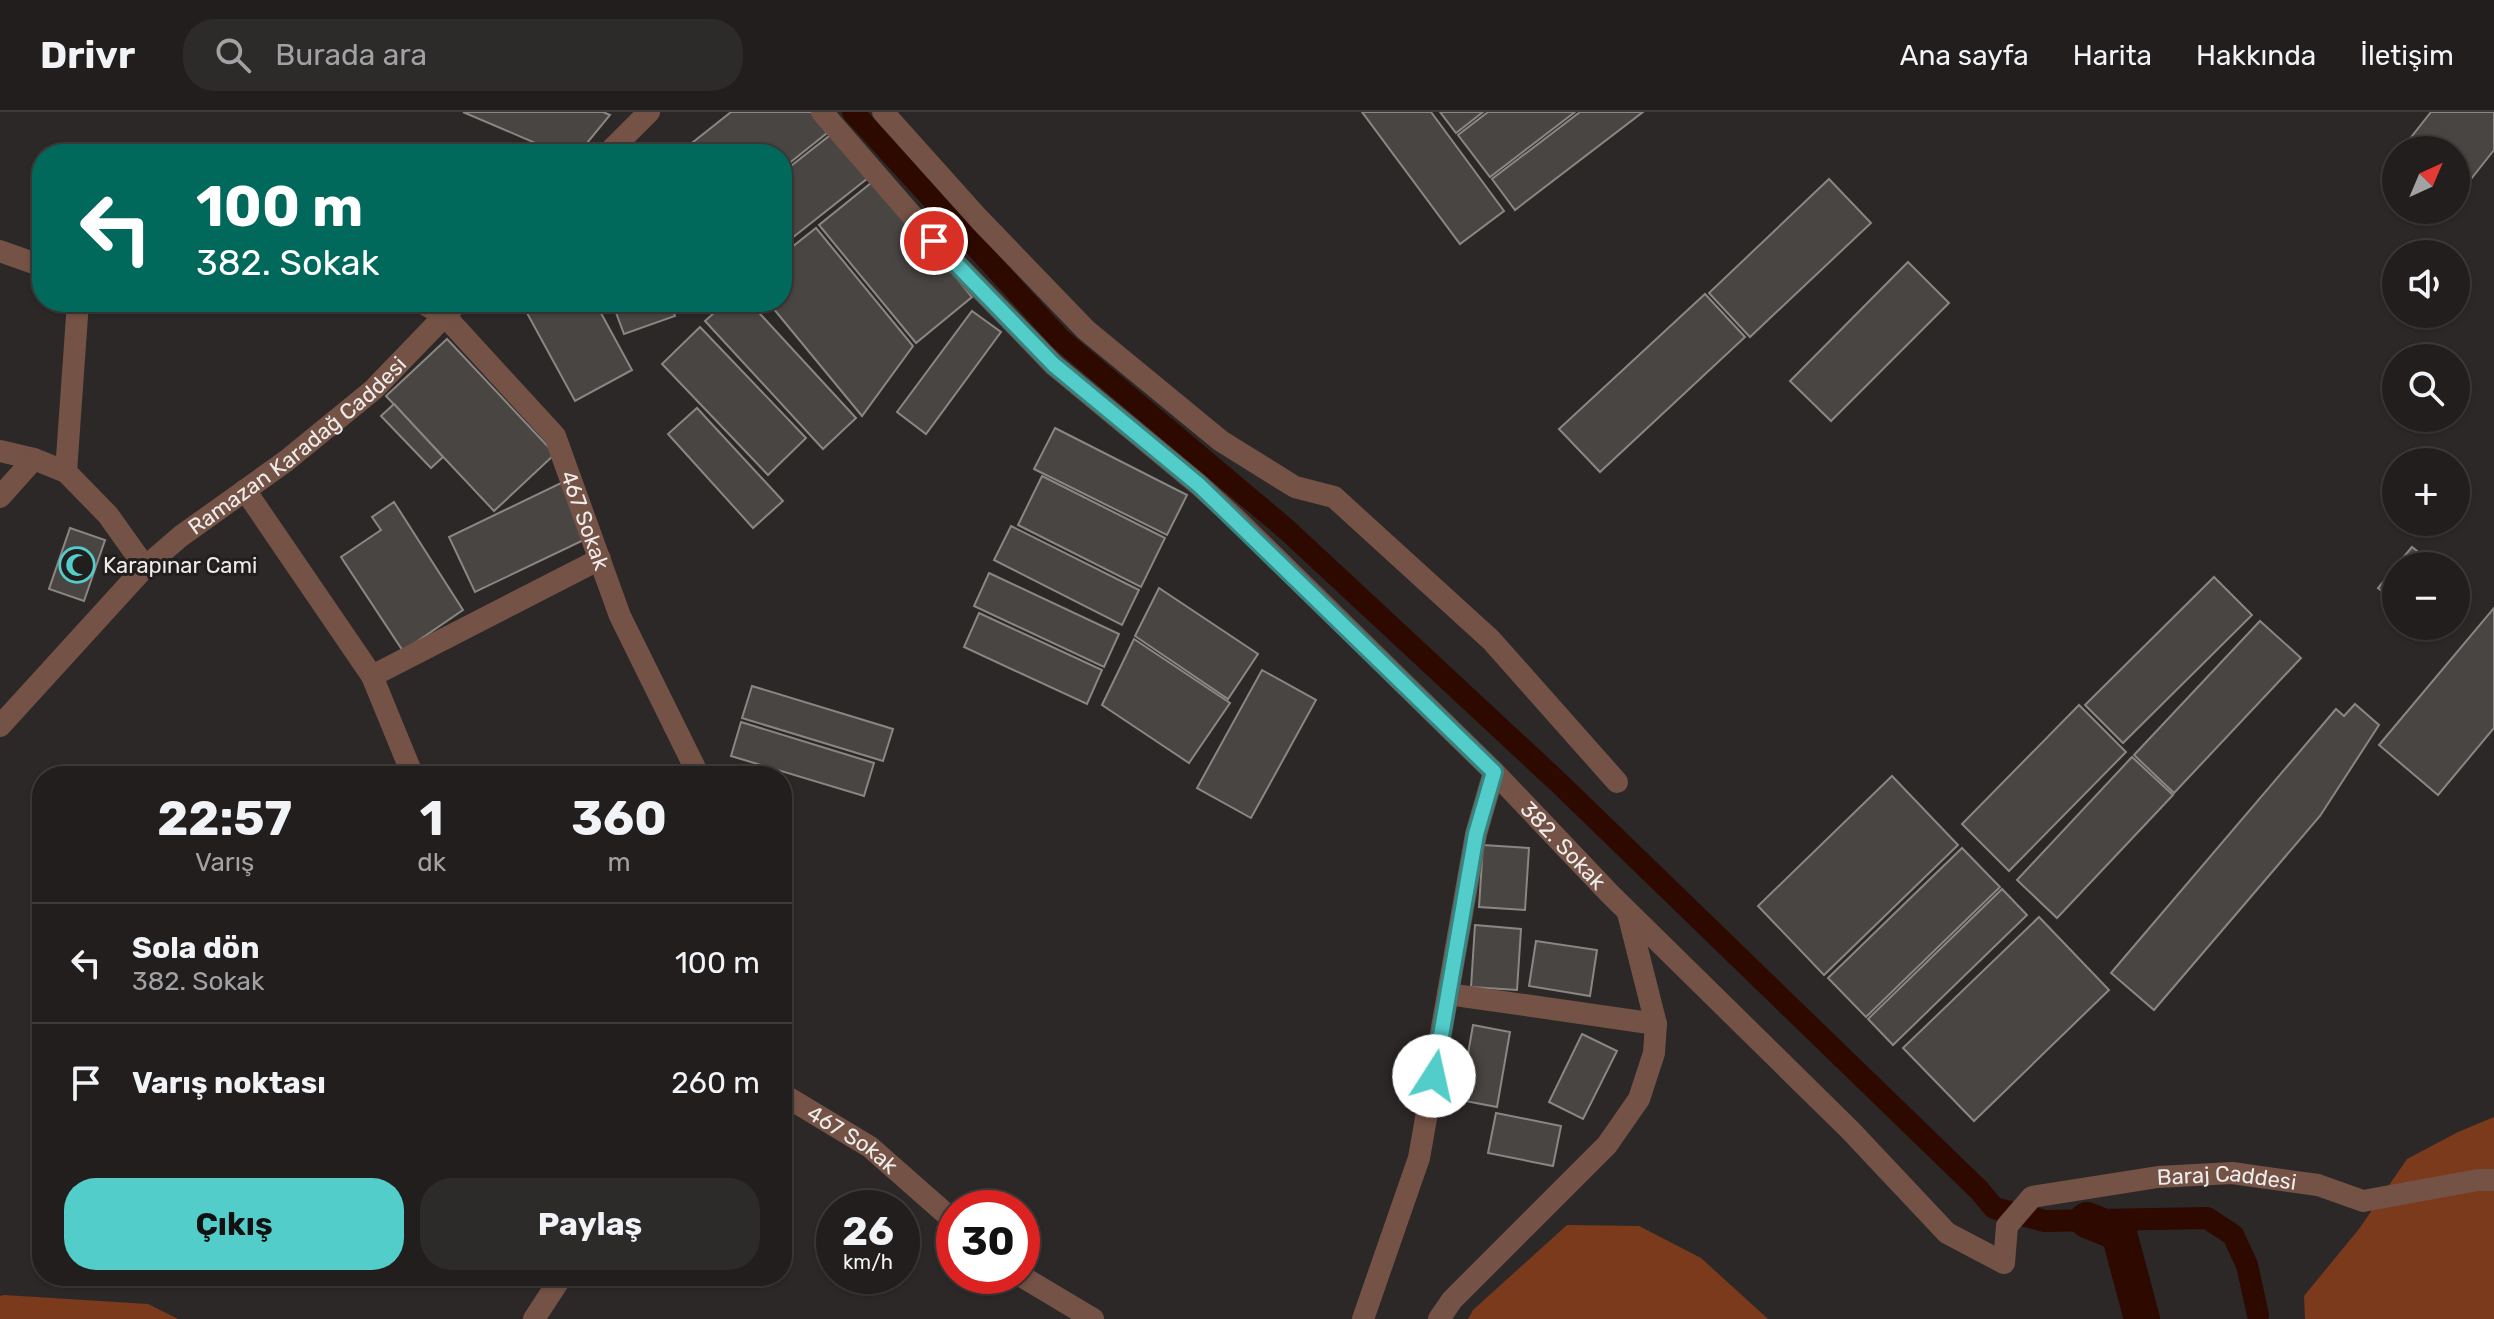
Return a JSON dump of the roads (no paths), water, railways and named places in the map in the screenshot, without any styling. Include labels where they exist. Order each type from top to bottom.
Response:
[{"type":"street","points":[[617,144],[649,112]]},
{"type":"street","name":"382. Sokak","points":[[822,112],[934,241],[1054,365],[1199,485],[1494,772],[1628,912],[1850,1130],[1947,1233],[2004,1263]]},
{"type":"street","points":[[883,112],[979,219],[1086,330],[1221,441],[1295,487],[1334,497],[1491,640],[1617,782]]},
{"type":"street","points":[[0,251],[32,262]]},
{"type":"street","points":[[66,472],[77,312]]},
{"type":"street","name":"Ramazan Karadağ Caddesi","points":[[0,726],[145,567],[181,536],[286,461],[373,390],[449,312]]},
{"type":"street","name":"467 Sokak","points":[[454,312],[555,436],[620,616],[694,766]]},
{"type":"street","points":[[0,451],[34,459],[66,472],[108,515],[145,567]]},
{"type":"street","points":[[0,497],[34,459]]},
{"type":"street","points":[[245,490],[372,676],[409,766]]},
{"type":"street","points":[[372,676],[600,559]]},
{"type":"street","points":[[1363,1319],[1419,1158],[1476,834],[1494,772]]},
{"type":"street","points":[[1439,1319],[1452,1300],[1607,1145],[1639,1099],[1654,1053],[1656,1024],[1628,912]]},
{"type":"street","points":[[1448,994],[1656,1024]]},
{"type":"street","name":"467 Sokak","points":[[792,1100],[870,1147],[936,1205]]},
{"type":"street","name":"Baraj Caddesi","points":[[2004,1263],[2007,1226],[2032,1197],[2158,1177],[2232,1173],[2318,1185],[2363,1201],[2478,1180],[2494,1180]]},
{"type":"street","points":[[534,1319],[555,1286]]},
{"type":"street","points":[[1040,1287],[1093,1319]]},
{"type":"waterway","points":[[853,112],[1060,339],[1286,529],[1558,782],[1994,1208],[2045,1221],[2207,1218],[2233,1235],[2247,1265],[2258,1315]]},
{"type":"waterway","points":[[2087,1220],[2119,1233],[2142,1319]]},
{"type":"place","name":"Karapınar Cami","points":[[77,565]]}]
